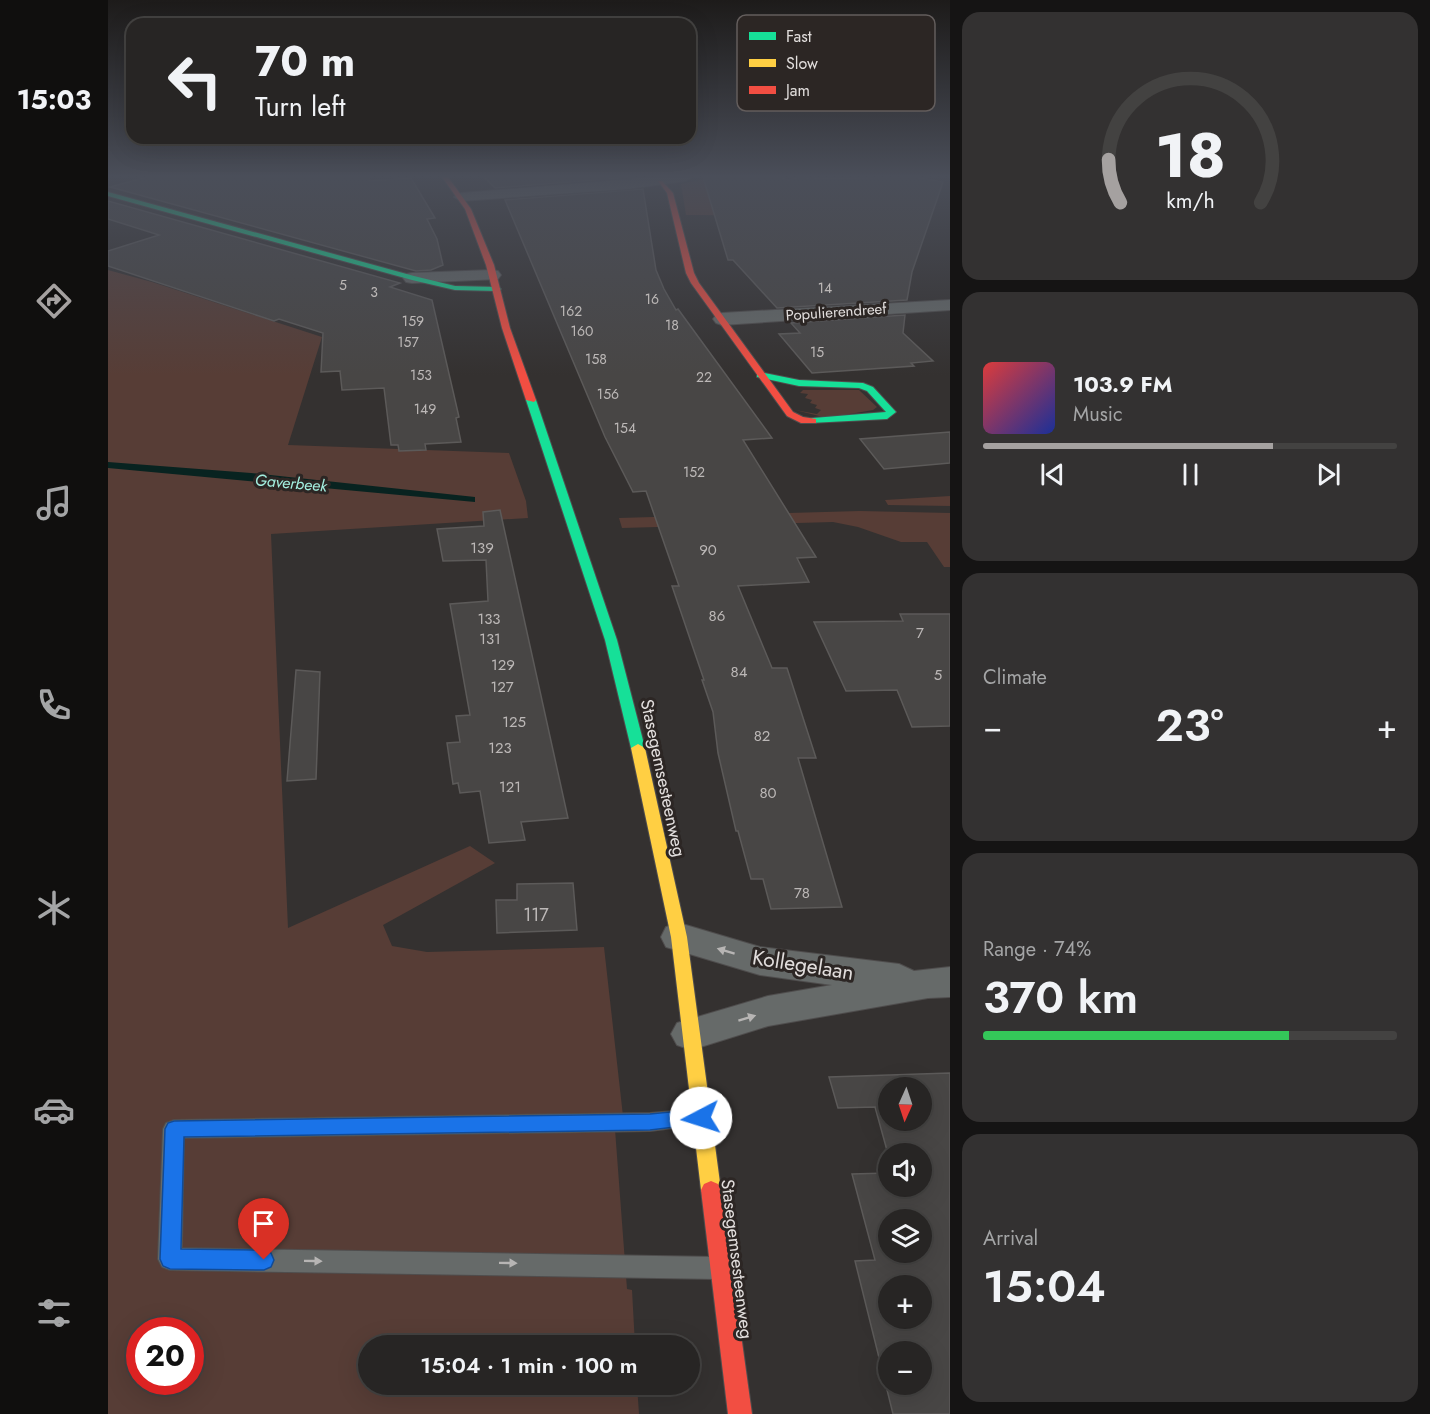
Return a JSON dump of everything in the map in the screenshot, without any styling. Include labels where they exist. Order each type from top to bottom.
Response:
[{"type":"street","points":[[285,243],[412,278],[495,282]]},
{"type":"street","name":"Stasegemsesteenweg","points":[[481,243],[495,282],[506,328],[577,533],[630,709],[679,937],[719,1268],[740,1414]]},
{"type":"street","points":[[682,243],[690,273],[760,375],[790,414],[801,420],[820,422],[887,417],[891,412],[870,390],[860,385],[799,383],[760,375]]},
{"type":"street","name":"Populierendreef","points":[[722,319],[950,305]]},
{"type":"street","name":"Kollegelaan","points":[[679,937],[760,961],[939,982]]},
{"type":"street","name":"Kollegelaan","points":[[691,1034],[768,1011],[939,982]]},
{"type":"lane","points":[[701,1118],[650,1122],[174,1129],[170,1259],[719,1268]]},
{"type":"shaded area","points":[[108,270],[322,337],[288,445],[509,453],[526,501],[528,518],[271,534],[288,928],[470,846],[495,863],[383,925],[392,946],[427,952],[604,947],[623,1116],[614,1116],[627,1289],[632,1290],[634,1335],[358,1335],[358,1395],[638,1395],[639,1414],[108,1414]]},
{"type":"shaded area","points":[[803,390],[859,390],[877,407],[873,410],[827,418],[795,410],[817,414],[821,410],[815,408],[817,405],[810,403],[812,400],[805,398],[808,394],[800,393]]},
{"type":"shaded area","points":[[950,496],[950,506],[888,505],[885,500]]},
{"type":"shaded area","points":[[860,511],[950,513],[950,567],[944,567],[927,542],[901,542],[858,527],[833,522],[622,528],[619,518]]},
{"type":"water","name":"Gaverbeek","points":[[108,462],[251,473],[475,497],[475,502],[108,468]]},
{"type":"building","points":[[134,243],[258,243],[400,283],[390,287],[432,300],[459,417],[456,418],[461,442],[425,444],[426,450],[399,451],[398,445],[391,445],[384,388],[342,390],[340,371],[321,372],[323,333],[279,319],[274,321],[108,266],[108,251]]},
{"type":"building","points":[[314,243],[438,243],[443,265],[431,270],[416,271]]},
{"type":"building","points":[[523,243],[652,243],[656,270],[676,310],[678,309],[772,438],[743,440],[816,557],[797,558],[809,582],[738,586],[772,668],[787,668],[816,758],[798,758],[842,907],[771,909],[763,879],[751,879],[738,831],[736,831],[718,753],[713,712],[672,586],[679,586],[646,491],[633,492],[605,437]]},
{"type":"building","points":[[723,243],[922,243],[912,272],[907,300],[777,308],[733,260],[728,260]]},
{"type":"building","points":[[905,315],[903,333],[933,361],[911,363],[914,366],[812,373],[779,334],[800,333],[791,323]]},
{"type":"building","points":[[950,432],[950,463],[884,469],[860,439]]},
{"type":"building","points":[[500,510],[568,818],[521,822],[525,840],[489,843],[480,791],[460,793],[458,783],[453,784],[447,743],[460,742],[456,716],[470,715],[450,604],[488,601],[486,560],[443,561],[437,529],[484,526],[483,512]]},
{"type":"building","points":[[900,614],[950,614],[950,726],[912,727],[897,690],[846,691],[814,622],[903,621]]},
{"type":"building","points":[[296,670],[320,672],[316,779],[287,781]]},
{"type":"building","points":[[573,883],[577,930],[497,933],[496,900],[517,900],[517,884]]},
{"type":"building","points":[[950,1073],[950,1414],[893,1414],[888,1395],[932,1395],[932,1341],[878,1341],[878,1354],[855,1261],[875,1260],[852,1174],[878,1173],[878,1197],[932,1197],[932,1143],[885,1143],[882,1131],[932,1131],[932,1077],[878,1077],[878,1118],[875,1107],[838,1108],[829,1077]]},
{"type":"traffic: fast","points":[[285,243],[455,288],[497,289]]},
{"type":"traffic: fast","points":[[760,375],[799,383],[860,385],[870,389],[891,412],[887,416],[813,421]]},
{"type":"traffic: fast","points":[[531,400],[611,640],[638,748]]},
{"type":"traffic: slow","points":[[638,748],[679,937],[711,1190]]},
{"type":"traffic: jam","points":[[481,243],[490,265],[506,328],[531,400]]},
{"type":"traffic: jam","points":[[682,243],[695,283],[790,414],[801,420],[813,421]]},
{"type":"traffic: jam","points":[[711,1190],[740,1414]]},
{"type":"route","points":[[264,1260],[170,1259],[174,1129],[650,1122],[701,1118]]}]
